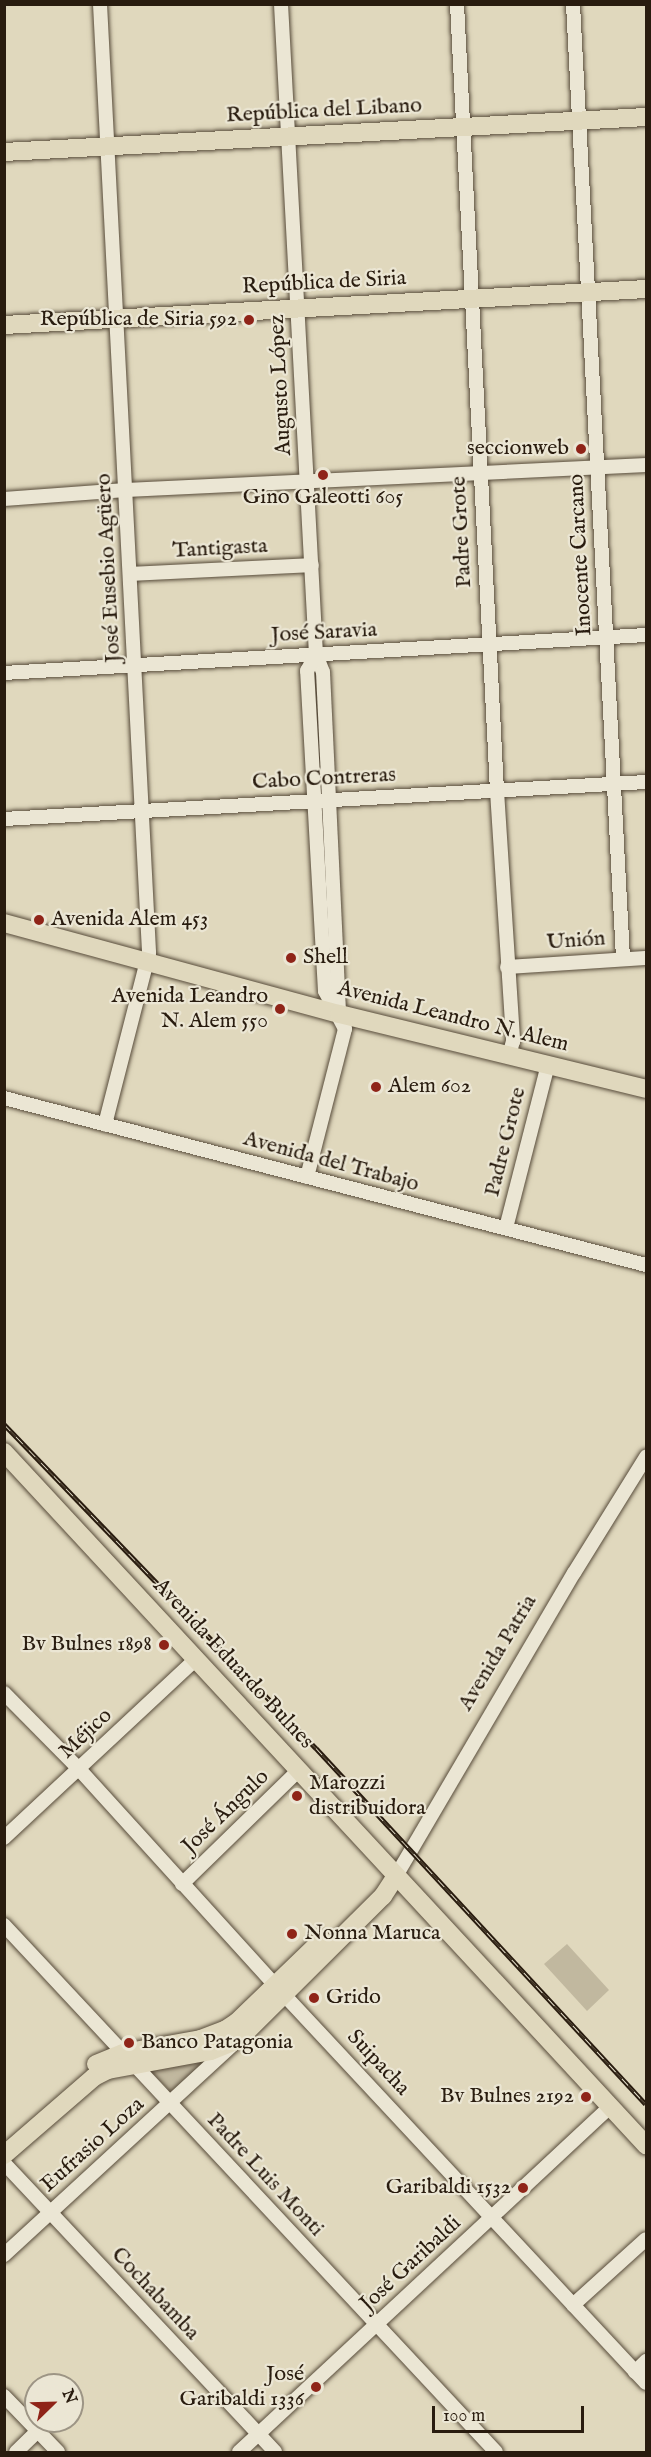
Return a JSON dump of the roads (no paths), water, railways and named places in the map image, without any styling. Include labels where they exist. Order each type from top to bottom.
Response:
[{"type":"main road","name":"República del Libano","points":[[4,152],[646,117]]},
{"type":"main road","name":"República de Siria","points":[[4,325],[646,289]]},
{"type":"main road","name":"Avenida Leandro N. Alem","points":[[4,923],[339,1014],[646,1089]]},
{"type":"main road","name":"Avenida Eduardo Bulnes","points":[[4,1452],[646,2145]]},
{"type":"main road","name":"Avenida Patria","points":[[206,2052],[237,2022],[279,1989],[383,1896],[396,1876]]},
{"type":"main road","name":"Avenida Patria","points":[[4,2141],[95,2065],[128,2059],[206,2052],[222,2047],[247,2031],[279,1989]]},
{"type":"main road","name":"Avenida Patria","points":[[4,2155],[94,2077],[128,2059]]},
{"type":"street","name":"José Eusebio Agüero","points":[[100,4],[131,574],[149,964],[105,1124]]},
{"type":"street","name":"Augusto López","points":[[281,4],[316,654],[307,671],[322,800],[325,991],[345,1029],[307,1177]]},
{"type":"street","name":"Padre Grote","points":[[457,4],[496,791],[513,1041],[509,1056]]},
{"type":"street","name":"Inocente Carcano","points":[[573,4],[623,959]]},
{"type":"street","points":[[4,499],[126,490],[646,465]]},
{"type":"street","name":"Tantigasta","points":[[131,574],[312,565]]},
{"type":"street","name":"José Saravia","points":[[4,673],[646,635]]},
{"type":"street","name":"Cabo Contreras","points":[[4,819],[646,782]]},
{"type":"street","name":"Unión","points":[[507,967],[646,958]]},
{"type":"street","name":"Padre Grote","points":[[506,1228],[548,1065]]},
{"type":"street","name":"Avenida del Trabajo","points":[[4,1098],[646,1265]]},
{"type":"street","name":"Avenida Patria","points":[[396,1876],[568,1583],[646,1457]]},
{"type":"street","name":"Méjico","points":[[4,1838],[196,1659]]},
{"type":"street","name":"Suipacha","points":[[4,1693],[78,1769],[279,1989],[646,2383]]},
{"type":"street","name":"José Ángulo","points":[[182,1884],[299,1770]]},
{"type":"street","name":"Padre Luis Monti","points":[[4,1925],[496,2452]]},
{"type":"street","name":"Eufrasio Loza","points":[[4,2255],[170,2104],[206,2052]]},
{"type":"street","name":"José Garibaldi","points":[[239,2452],[611,2106]]},
{"type":"street","name":"Cochabamba","points":[[4,2163],[275,2452]]},
{"type":"street","points":[[573,2305],[646,2239]]},
{"type":"street","points":[[635,2372],[646,2361]]},
{"type":"street","points":[[4,2396],[24,2417]]},
{"type":"street","points":[[16,2452],[36,2433]]},
{"type":"street","points":[[40,2433],[58,2452]]},
{"type":"railway","points":[[4,1424],[316,1748],[646,2104]]},
{"type":"place","name":"República de Siria 592","points":[[249,320]]},
{"type":"place","name":"seccionweb","points":[[581,449]]},
{"type":"place","name":"Gino Galeotti 605","points":[[323,475]]},
{"type":"place","name":"Avenida Alem 453","points":[[39,920]]},
{"type":"place","name":"Shell","points":[[291,958]]},
{"type":"place","name":"Avenida Leandro N. Alem 550","points":[[280,1009]]},
{"type":"place","name":"Alem 602","points":[[376,1087]]},
{"type":"place","name":"Bv Bulnes 1898","points":[[164,1645]]},
{"type":"place","name":"Marozzi distribuidora","points":[[297,1796]]},
{"type":"place","name":"Nonna Maruca","points":[[292,1934]]},
{"type":"place","name":"Grido","points":[[314,1998]]},
{"type":"place","name":"Banco Patagonia","points":[[129,2043]]},
{"type":"place","name":"Bv Bulnes 2192","points":[[586,2097]]},
{"type":"place","name":"Garibaldi 1532","points":[[523,2188]]},
{"type":"place","name":"José Garibaldi 1336","points":[[316,2387]]}]
